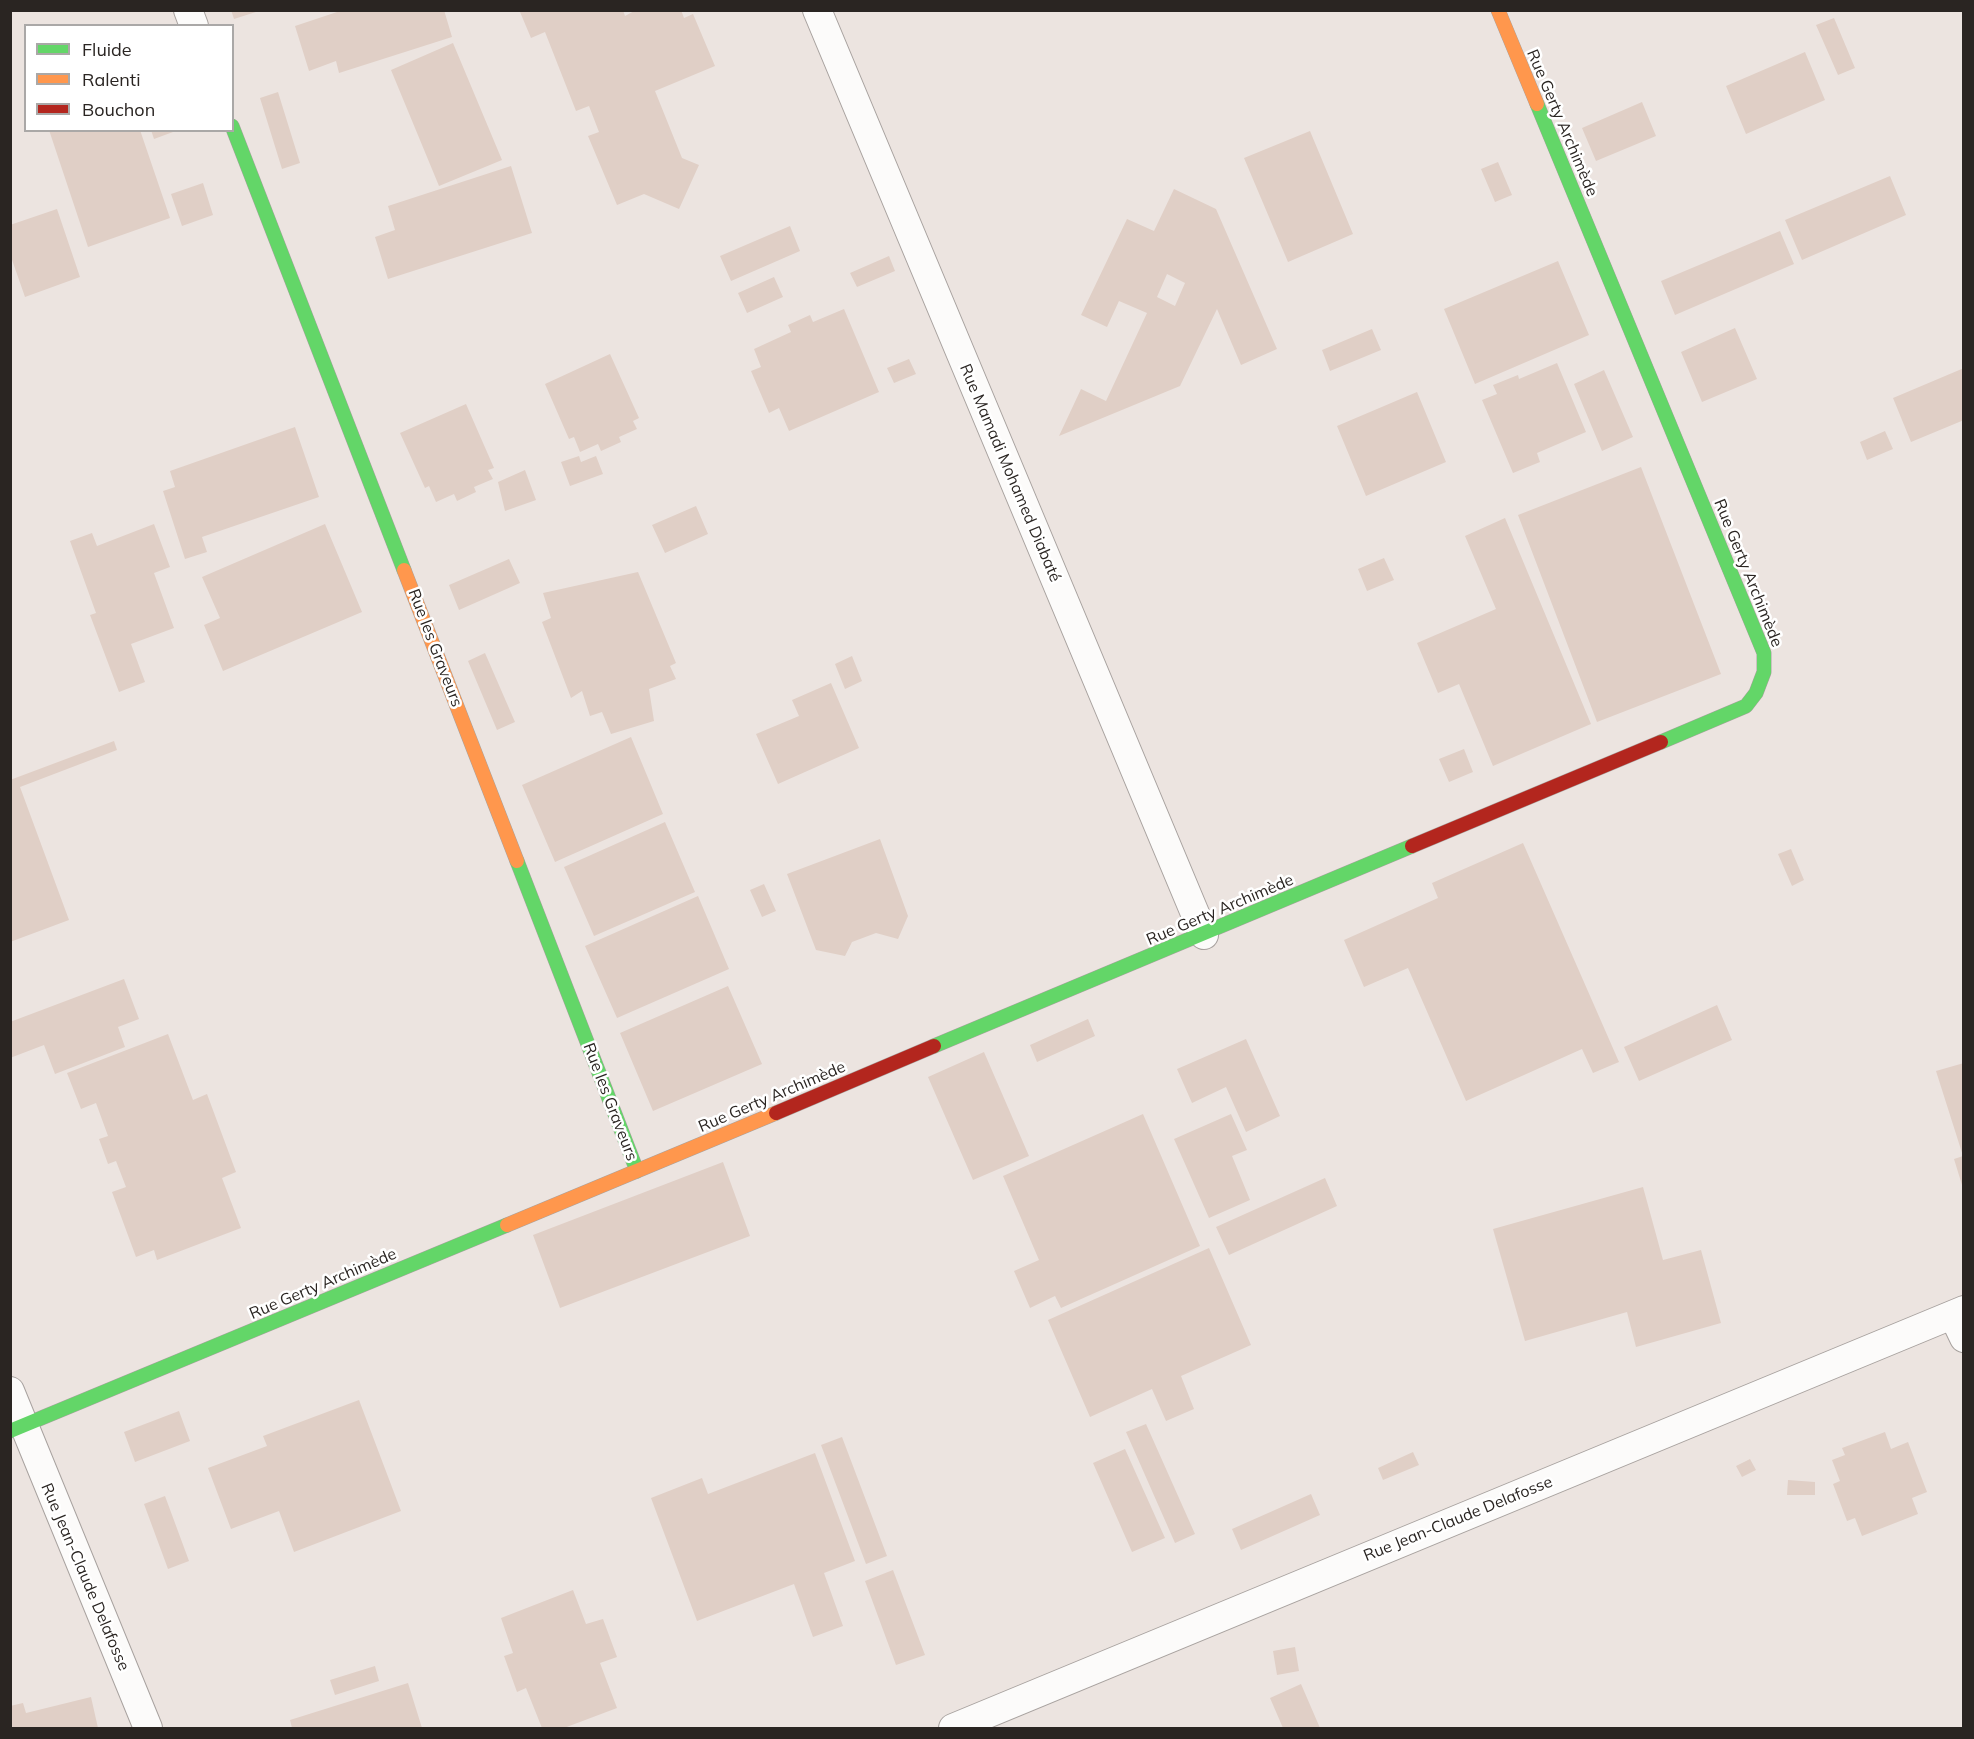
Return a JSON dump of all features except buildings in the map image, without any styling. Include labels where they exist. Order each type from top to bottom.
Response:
[{"type":"street","name":"Rue Mamadi Mohamed Diabaté","points":[[817,10],[1204,934]]},
{"type":"street","name":"Rue Gerty Archimède","points":[[17,1428],[1735,712],[1751,699],[1764,672],[1764,653],[1498,10]]},
{"type":"street","name":"Rue les Graveurs","points":[[234,131],[637,1171]]},
{"type":"street","name":"Rue Jean-Claude Delafosse","points":[[953,1728],[1960,1321]]},
{"type":"street","name":"Rue Jean-Claude Delafosse","points":[[10,1391],[17,1428],[148,1728]]},
{"type":"traffic: fast","points":[[1537,104],[1764,653],[1764,672],[1756,693],[1746,706],[1661,742]]},
{"type":"traffic: fast","points":[[234,131],[404,570]]},
{"type":"traffic: fast","points":[[934,1046],[1412,846]]},
{"type":"traffic: fast","points":[[517,861],[637,1171]]},
{"type":"traffic: fast","points":[[10,1431],[507,1225]]},
{"type":"traffic: slow","points":[[1498,10],[1537,104]]},
{"type":"traffic: slow","points":[[404,570],[517,861]]},
{"type":"traffic: slow","points":[[507,1225],[776,1113]]},
{"type":"traffic: jam","points":[[1412,846],[1661,742]]},
{"type":"traffic: jam","points":[[776,1113],[934,1046]]}]
